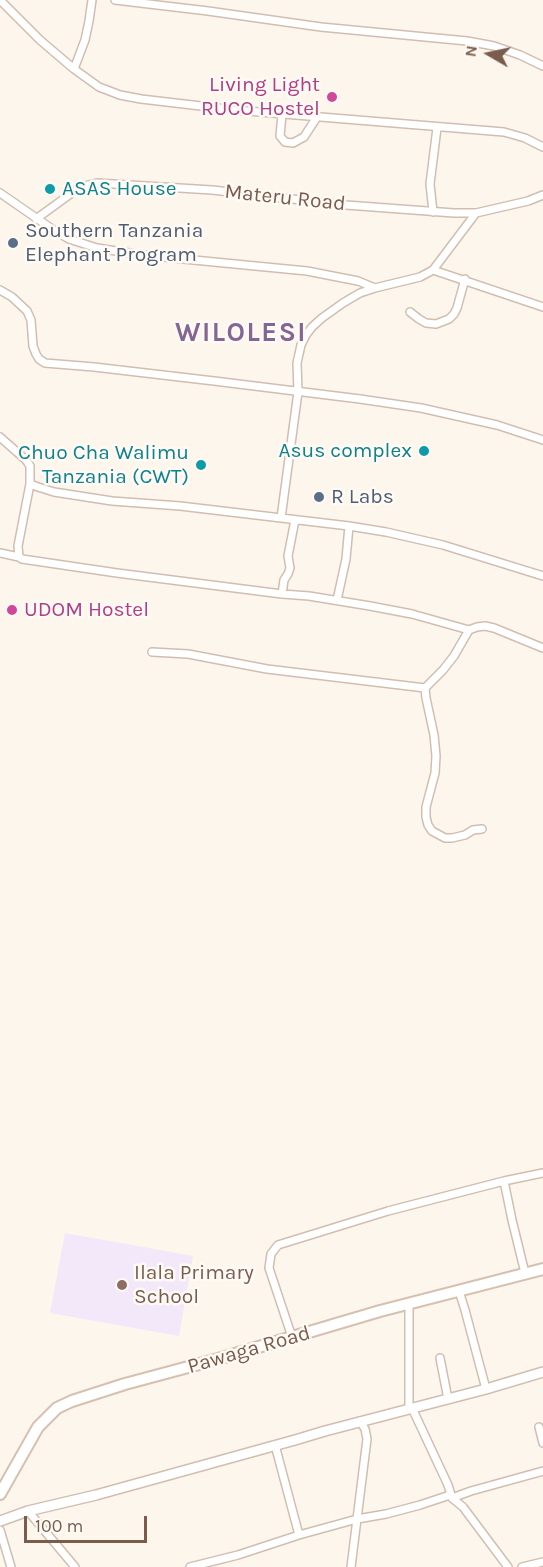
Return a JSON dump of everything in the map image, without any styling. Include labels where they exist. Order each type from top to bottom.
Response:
[{"type":"main road","name":"Pawaga Road","points":[[0,1494],[38,1427],[57,1408],[72,1401],[409,1304],[543,1269]]},
{"type":"street","points":[[0,0],[40,40],[74,69],[99,87],[120,95],[282,114],[504,132],[525,138],[543,147]]},
{"type":"street","points":[[74,69],[89,21],[92,0]]},
{"type":"street","points":[[115,0],[321,27],[467,41],[494,46],[543,66]]},
{"type":"street","points":[[282,114],[281,139],[293,143],[304,137],[317,117]]},
{"type":"street","points":[[433,212],[430,184],[438,128]]},
{"type":"street","name":"Materu Road","points":[[36,219],[80,187],[97,183],[212,190],[433,212],[476,213],[528,201],[543,195]]},
{"type":"street","points":[[0,193],[69,239],[97,248],[142,255],[307,271],[358,281],[375,288]]},
{"type":"street","points":[[281,518],[298,393],[297,363],[301,345],[306,336],[312,327],[360,293],[420,277],[433,270],[476,213]]},
{"type":"street","points":[[433,270],[543,307]]},
{"type":"street","points":[[410,312],[426,323],[435,324],[449,319],[457,308],[465,279]]},
{"type":"street","points":[[0,290],[27,310],[31,320],[33,346],[39,359],[45,363],[213,381],[421,408],[497,426],[543,440]]},
{"type":"street","points":[[0,437],[30,466],[30,484],[18,546],[19,557]]},
{"type":"street","points":[[30,484],[54,492],[112,501],[180,506],[386,532],[443,545],[543,576]]},
{"type":"street","points":[[282,594],[284,580],[290,568],[288,557],[295,520]]},
{"type":"street","points":[[337,600],[346,559],[349,526]]},
{"type":"street","points":[[0,554],[117,573],[337,600],[412,614],[469,630],[485,626],[494,628],[543,648]]},
{"type":"street","points":[[425,688],[454,656],[469,630]]},
{"type":"street","points":[[152,652],[188,654],[267,669],[425,688]]},
{"type":"street","points":[[425,688],[436,756],[435,773],[426,807],[428,825],[440,836],[452,838],[482,829]]},
{"type":"street","points":[[292,1337],[269,1268],[271,1254],[278,1245],[387,1212],[543,1173]]},
{"type":"street","points":[[504,1181],[525,1273]]},
{"type":"street","points":[[459,1292],[486,1389]]},
{"type":"street","points":[[409,1304],[411,1408],[448,1485],[451,1496],[464,1507],[508,1567]]},
{"type":"street","points":[[440,1358],[447,1399]]},
{"type":"street","points":[[0,1521],[28,1511],[96,1495],[543,1372]]},
{"type":"street","points":[[351,1567],[367,1439],[360,1421]]},
{"type":"street","points":[[539,1427],[543,1443]]},
{"type":"street","points":[[275,1445],[299,1535]]},
{"type":"street","points":[[190,1567],[357,1519],[386,1514],[543,1471]]},
{"type":"street","points":[[28,1511],[75,1567]]},
{"type":"street","points":[[0,1530],[11,1567]]},
{"type":"street","points":[[522,1567],[543,1562]]},
{"type":"shaded area","name":"Ilala Primary School","points":[[65,1233],[193,1256],[179,1336],[50,1313]]},
{"type":"place","name":"Living Light RUCO Hostel","points":[[332,97]]},
{"type":"place","name":"ASAS House","points":[[50,189]]},
{"type":"place","name":"Southern Tanzania Elephant Program","points":[[13,243]]},
{"type":"place","name":"Asus complex","points":[[424,451]]},
{"type":"place","name":"Chuo Cha Walimu Tanzania (CWT)","points":[[201,465]]},
{"type":"place","name":"R Labs","points":[[319,497]]},
{"type":"place","name":"UDOM Hostel","points":[[12,610]]},
{"type":"place","name":"Ilala Primary School","points":[[122,1285]]},
{"type":"district","name":"WILOLESI","points":[[241,333]]}]
